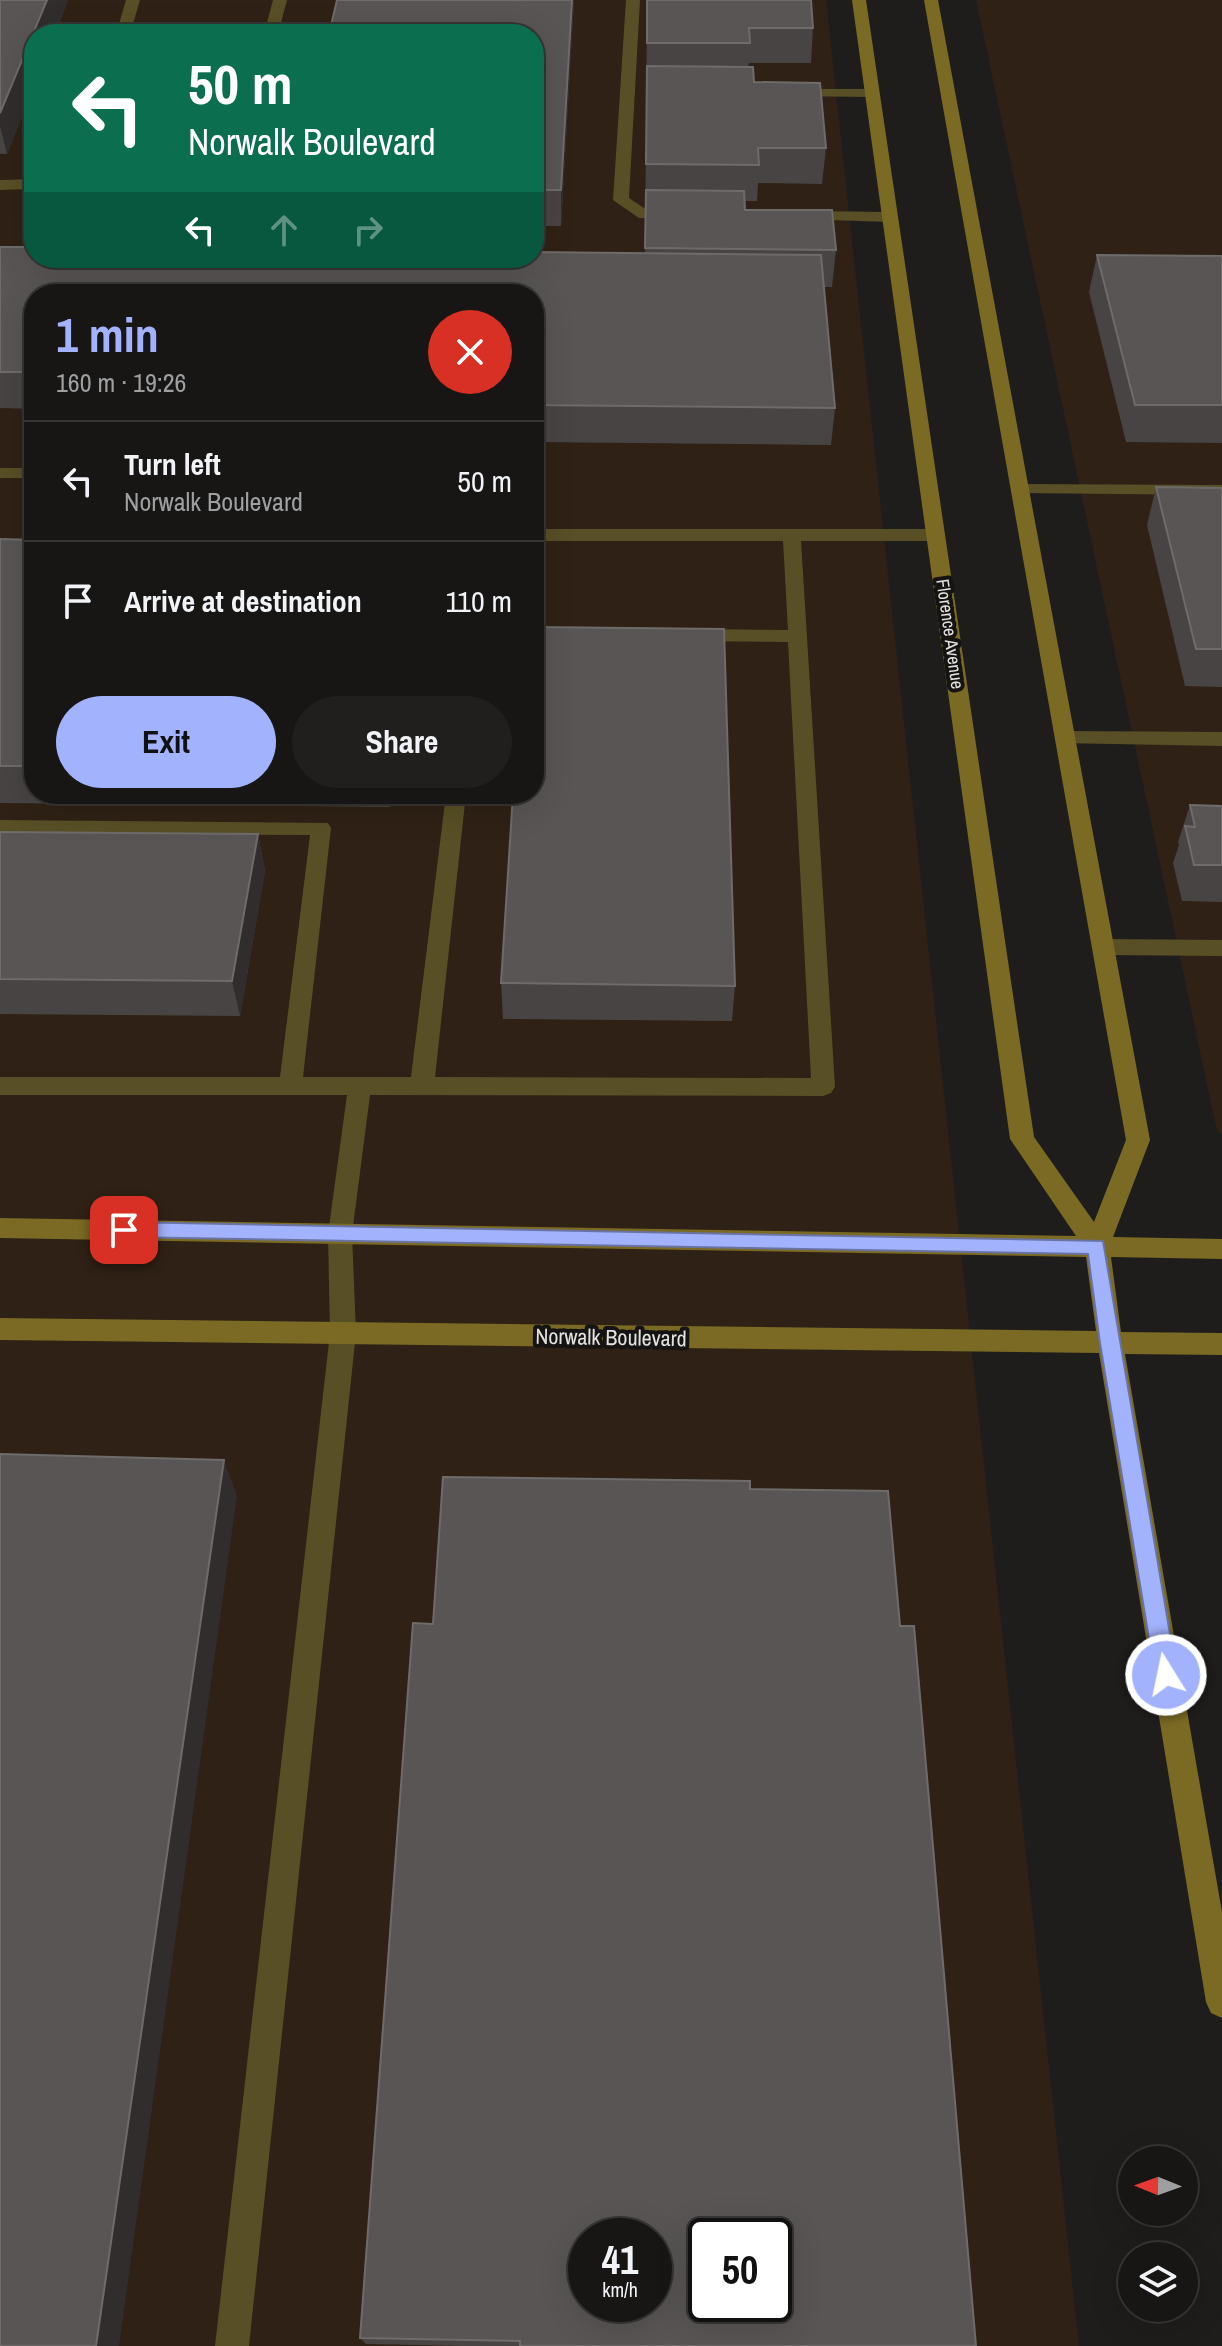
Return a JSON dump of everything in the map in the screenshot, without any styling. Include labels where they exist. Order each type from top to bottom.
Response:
[{"type":"main road","name":"Florence Avenue","points":[[859,0],[1022,1139],[1097,1246],[1110,1343],[1222,2002]]},
{"type":"main road","name":"Florence Avenue","points":[[931,0],[1138,1140],[1097,1246]]},
{"type":"main road","points":[[0,1228],[1222,1249]]},
{"type":"main road","name":"Norwalk Boulevard","points":[[0,1329],[1222,1344]]},
{"type":"lane","points":[[126,24],[133,0]]},
{"type":"lane","points":[[274,24],[280,0]]},
{"type":"lane","points":[[633,0],[635,92],[621,200],[644,215],[690,216]]},
{"type":"lane","points":[[781,93],[872,93]]},
{"type":"lane","points":[[0,185],[24,184]]},
{"type":"lane","points":[[783,216],[890,217]]},
{"type":"lane","points":[[0,473],[24,473]]},
{"type":"lane","points":[[1020,489],[1222,490]]},
{"type":"lane","points":[[544,535],[936,535]]},
{"type":"lane","points":[[0,1086],[823,1087],[792,535]]},
{"type":"lane","points":[[673,635],[797,636]]},
{"type":"lane","points":[[1065,738],[1222,739]]},
{"type":"lane","points":[[422,1086],[455,804]]},
{"type":"lane","points":[[0,827],[321,828],[290,1086]]},
{"type":"lane","points":[[1103,947],[1222,948]]},
{"type":"lane","points":[[232,2346],[343,1333],[340,1234],[360,1086]]},
{"type":"shaded area","points":[[0,0],[826,0],[1079,2346],[0,2346]]},
{"type":"shaded area","points":[[976,0],[1222,0],[1222,1134],[1217,1131]]},
{"type":"building","points":[[0,0],[47,0],[37,24],[24,24],[24,55],[0,113]]},
{"type":"building","points":[[337,0],[572,0],[561,190],[544,190],[544,24],[331,24]]},
{"type":"building","points":[[647,0],[811,0],[813,28],[749,28],[750,43],[647,43]]},
{"type":"building","points":[[647,66],[753,67],[754,82],[820,83],[826,148],[758,148],[759,165],[646,164]]},
{"type":"building","points":[[646,190],[744,191],[745,210],[832,210],[836,250],[645,248]]},
{"type":"building","points":[[0,247],[24,247],[24,268],[544,268],[544,252],[821,255],[835,408],[544,405],[544,284],[24,284],[24,372],[0,372]]},
{"type":"building","points":[[1097,255],[1222,256],[1222,405],[1135,405]]},
{"type":"building","points":[[1156,487],[1222,488],[1222,649],[1196,649]]},
{"type":"building","points":[[0,539],[24,540],[24,766],[0,766]]},
{"type":"building","points":[[544,627],[724,629],[735,986],[501,983],[512,804],[544,804]]},
{"type":"building","points":[[1190,805],[1222,806],[1222,865],[1194,865],[1185,826],[1195,827]]},
{"type":"building","points":[[0,832],[258,834],[232,981],[0,979]]},
{"type":"building","points":[[0,1454],[224,1460],[96,2346],[0,2346]]},
{"type":"building","points":[[443,1477],[750,1481],[750,1489],[888,1491],[900,1626],[914,1626],[976,2346],[520,2346],[520,2341],[360,2338],[413,1623],[433,1624]]},
{"type":"route","points":[[124,1230],[1097,1246],[1110,1343],[1166,1675]]}]
